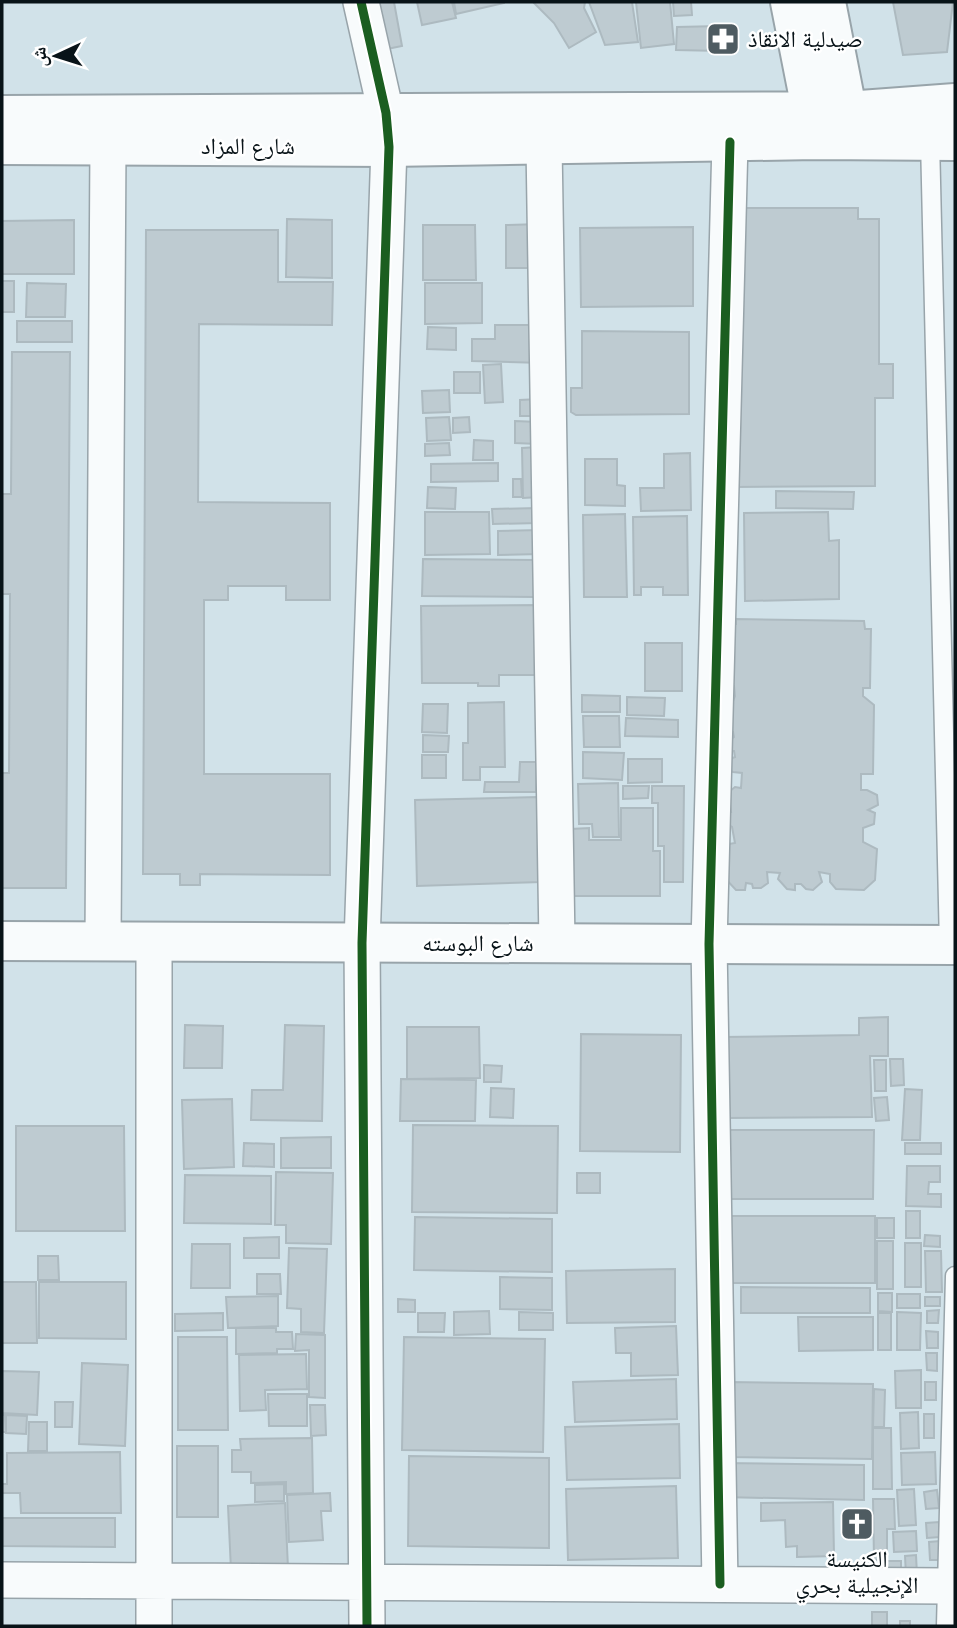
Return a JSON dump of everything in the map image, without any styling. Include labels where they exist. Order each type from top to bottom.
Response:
[{"type":"street","points":[[361,2],[387,130],[362,943],[367,1626]]},
{"type":"street","points":[[790,2],[832,125]]},
{"type":"street","points":[[826,2],[832,125]]},
{"type":"street","points":[[832,125],[955,103]]},
{"type":"street","name":"شارع المزاد","points":[[2,115],[387,130],[493,145],[730,142],[832,125]]},
{"type":"street","points":[[387,130],[832,125],[943,141]]},
{"type":"street","name":"شارع المزاد","points":[[2,145],[108,145],[387,130]]},
{"type":"street","points":[[720,1584],[709,944],[730,142]]},
{"type":"street","points":[[103,942],[108,145]]},
{"type":"street","points":[[544,145],[557,943]]},
{"type":"street","name":"شارع البوسته","points":[[2,941],[709,944],[953,948]]},
{"type":"street","points":[[154,942],[155,1626]]},
{"type":"street","points":[[2,1580],[951,1587]]},
{"type":"lane","points":[[943,141],[953,948]]},
{"type":"lane","points":[[946,1626],[951,1587],[955,1276]]},
{"type":"building","points":[[373,2],[394,2],[402,46],[382,50]]},
{"type":"building","points":[[417,2],[452,2],[456,18],[422,25]]},
{"type":"building","points":[[454,2],[504,2],[504,3],[456,14]]},
{"type":"building","points":[[533,2],[585,2],[584,8],[596,32],[569,48],[554,23]]},
{"type":"building","points":[[589,2],[632,2],[638,42],[605,45]]},
{"type":"building","points":[[636,2],[670,2],[674,44],[641,48]]},
{"type":"building","points":[[673,2],[691,2],[692,15],[674,16]]},
{"type":"building","points":[[893,2],[953,2],[947,52],[903,55]]},
{"type":"building","points":[[720,26],[721,51],[676,50],[677,27]]},
{"type":"building","points":[[733,208],[858,208],[858,219],[879,219],[879,364],[893,364],[893,398],[875,398],[875,486],[734,487]]},
{"type":"building","points":[[287,219],[332,220],[332,278],[286,277]]},
{"type":"building","points":[[74,220],[74,274],[2,274],[2,221]]},
{"type":"building","points":[[540,224],[541,268],[506,268],[506,225]]},
{"type":"building","points":[[423,225],[475,225],[476,280],[423,280]]},
{"type":"building","points":[[693,227],[693,306],[581,307],[580,228]]},
{"type":"building","points":[[146,230],[278,230],[278,282],[333,282],[332,325],[199,324],[198,502],[330,503],[330,600],[286,600],[286,586],[228,586],[228,600],[204,600],[204,774],[330,774],[330,875],[200,874],[200,885],[180,885],[180,874],[143,874]]},
{"type":"building","points":[[2,281],[14,281],[14,312],[2,312]]},
{"type":"building","points":[[27,283],[66,284],[65,317],[26,317]]},
{"type":"building","points":[[425,283],[482,283],[482,323],[425,324]]},
{"type":"building","points":[[17,321],[72,321],[72,342],[17,342]]},
{"type":"building","points":[[495,325],[543,325],[543,363],[472,361],[472,339],[495,339]]},
{"type":"building","points":[[428,327],[456,328],[456,350],[427,349]]},
{"type":"building","points":[[582,331],[689,332],[689,414],[576,415],[571,412],[571,388],[582,388]]},
{"type":"building","points":[[12,352],[70,352],[66,888],[2,888],[2,773],[9,773],[10,594],[2,594],[2,494],[11,494]]},
{"type":"building","points":[[501,364],[503,402],[485,403],[483,365]]},
{"type":"building","points":[[454,372],[480,372],[480,393],[454,393]]},
{"type":"building","points":[[449,390],[450,412],[423,413],[422,391]]},
{"type":"building","points":[[539,399],[539,416],[520,416],[520,400]]},
{"type":"building","points":[[449,417],[451,440],[427,441],[426,418]]},
{"type":"building","points":[[469,417],[470,432],[453,433],[453,418]]},
{"type":"building","points":[[515,421],[538,422],[538,444],[515,443]]},
{"type":"building","points":[[474,440],[493,441],[493,460],[473,460]]},
{"type":"building","points":[[449,443],[450,455],[425,456],[425,444]]},
{"type":"building","points":[[538,447],[540,497],[523,498],[522,448]]},
{"type":"building","points":[[690,453],[691,510],[641,511],[640,488],[664,488],[664,454]]},
{"type":"building","points":[[585,459],[617,459],[617,485],[625,486],[625,506],[585,505]]},
{"type":"building","points":[[498,463],[498,481],[431,482],[431,464]]},
{"type":"building","points":[[513,479],[521,479],[522,497],[513,497]]},
{"type":"building","points":[[428,487],[456,488],[455,509],[427,508]]},
{"type":"building","points":[[776,491],[854,492],[853,509],[776,508]]},
{"type":"building","points":[[537,508],[538,523],[493,524],[492,509]]},
{"type":"building","points":[[425,512],[489,512],[490,554],[425,555]]},
{"type":"building","points":[[828,512],[829,541],[839,540],[839,599],[745,601],[744,513]]},
{"type":"building","points":[[625,514],[627,597],[584,597],[583,515]]},
{"type":"building","points":[[687,516],[688,595],[663,595],[663,587],[641,587],[641,595],[634,595],[633,517]]},
{"type":"building","points":[[540,530],[541,554],[498,555],[498,531]]},
{"type":"building","points":[[423,559],[535,560],[535,597],[422,596]]},
{"type":"building","points":[[544,605],[544,675],[499,675],[499,686],[478,686],[478,683],[422,683],[421,606]]},
{"type":"building","points":[[736,619],[864,621],[865,629],[871,629],[870,688],[863,688],[863,696],[874,705],[873,774],[861,774],[861,790],[877,795],[878,805],[868,810],[875,813],[874,824],[863,828],[863,842],[877,849],[875,880],[864,890],[836,889],[830,882],[830,874],[819,872],[822,882],[813,890],[806,889],[801,884],[795,884],[795,890],[787,889],[778,879],[780,873],[767,872],[768,883],[761,888],[753,888],[752,884],[746,883],[745,890],[736,890],[723,876],[723,865],[729,865],[729,859],[723,845],[735,843],[732,827],[725,823],[724,812],[731,812],[730,805],[725,805],[725,795],[735,787],[741,788],[742,773],[727,768],[727,760],[735,757],[734,751],[728,751],[728,741],[734,737],[733,732],[726,731],[726,703],[733,701],[735,696],[734,686],[728,686],[726,624],[736,624]]},
{"type":"building","points":[[645,643],[682,643],[682,691],[645,691]]},
{"type":"building","points":[[582,695],[620,696],[620,712],[582,712]]},
{"type":"building","points":[[627,697],[665,698],[664,716],[627,715]]},
{"type":"building","points":[[504,702],[505,767],[480,767],[480,780],[463,780],[463,743],[468,743],[468,703]]},
{"type":"building","points":[[423,704],[448,704],[447,733],[422,732]]},
{"type":"building","points":[[583,716],[619,716],[620,747],[584,747]]},
{"type":"building","points":[[626,718],[678,720],[678,737],[625,736]]},
{"type":"building","points":[[423,735],[449,736],[448,752],[423,752]]},
{"type":"building","points":[[583,752],[624,753],[622,780],[583,778]]},
{"type":"building","points":[[422,755],[446,755],[446,778],[422,778]]},
{"type":"building","points":[[628,759],[662,759],[662,782],[628,783]]},
{"type":"building","points":[[520,762],[537,762],[536,792],[484,792],[485,782],[519,782]]},
{"type":"building","points":[[618,783],[619,837],[593,837],[592,824],[579,824],[578,784]]},
{"type":"building","points":[[623,786],[649,786],[648,798],[623,799]]},
{"type":"building","points":[[652,786],[684,786],[683,882],[664,882],[664,846],[658,846],[658,803],[652,803]]},
{"type":"building","points":[[538,797],[541,882],[417,886],[415,800]]},
{"type":"building","points":[[621,808],[653,808],[653,851],[660,851],[660,896],[572,896],[571,829],[589,828],[589,840],[621,840]]},
{"type":"building","points":[[888,1017],[888,1056],[870,1056],[872,1117],[725,1118],[724,1037],[859,1035],[859,1018]]},
{"type":"building","points":[[185,1025],[223,1026],[222,1068],[184,1068]]},
{"type":"building","points":[[285,1025],[324,1026],[322,1121],[251,1120],[252,1090],[283,1090]]},
{"type":"building","points":[[407,1027],[479,1027],[480,1078],[407,1079]]},
{"type":"building","points":[[581,1034],[681,1035],[680,1152],[580,1151]]},
{"type":"building","points":[[890,1059],[903,1059],[904,1085],[891,1086]]},
{"type":"building","points":[[874,1060],[886,1060],[886,1091],[875,1091]]},
{"type":"building","points":[[484,1065],[502,1066],[501,1082],[484,1082]]},
{"type":"building","points":[[401,1079],[476,1080],[475,1121],[400,1121]]},
{"type":"building","points":[[491,1088],[514,1089],[513,1118],[490,1117]]},
{"type":"building","points":[[905,1089],[922,1090],[920,1140],[902,1140]]},
{"type":"building","points":[[887,1097],[889,1120],[876,1121],[874,1098]]},
{"type":"building","points":[[232,1099],[234,1167],[184,1169],[182,1100]]},
{"type":"building","points":[[413,1125],[558,1126],[557,1213],[412,1212]]},
{"type":"building","points":[[16,1126],[124,1126],[125,1231],[16,1231]]},
{"type":"building","points":[[723,1130],[874,1130],[873,1199],[724,1199]]},
{"type":"building","points":[[331,1137],[331,1168],[281,1168],[281,1138]]},
{"type":"building","points":[[244,1143],[274,1144],[274,1167],[243,1166]]},
{"type":"building","points":[[905,1143],[941,1143],[941,1154],[905,1154]]},
{"type":"building","points":[[907,1166],[940,1166],[940,1182],[929,1182],[928,1194],[941,1194],[941,1207],[906,1206]]},
{"type":"building","points":[[276,1172],[333,1173],[331,1244],[286,1243],[286,1225],[275,1225]]},
{"type":"building","points":[[577,1173],[600,1173],[600,1193],[577,1193]]},
{"type":"building","points":[[185,1175],[271,1176],[271,1224],[184,1223]]},
{"type":"building","points":[[906,1211],[920,1211],[920,1238],[906,1238]]},
{"type":"building","points":[[727,1216],[875,1216],[875,1283],[727,1283]]},
{"type":"building","points":[[415,1217],[552,1219],[552,1272],[414,1270]]},
{"type":"building","points":[[877,1218],[894,1218],[894,1238],[877,1238]]},
{"type":"building","points":[[925,1235],[940,1236],[940,1247],[924,1246]]},
{"type":"building","points":[[279,1237],[279,1258],[244,1258],[244,1238]]},
{"type":"building","points":[[877,1241],[893,1241],[893,1289],[877,1289]]},
{"type":"building","points":[[905,1243],[921,1243],[921,1287],[905,1287]]},
{"type":"building","points":[[192,1244],[230,1244],[230,1288],[191,1288]]},
{"type":"building","points":[[289,1248],[327,1249],[324,1333],[301,1332],[301,1309],[287,1308]]},
{"type":"building","points":[[925,1251],[941,1251],[942,1292],[926,1292]]},
{"type":"building","points":[[38,1256],[58,1256],[59,1280],[38,1280]]},
{"type":"building","points":[[675,1269],[675,1322],[567,1323],[566,1271]]},
{"type":"building","points":[[257,1274],[280,1274],[281,1294],[257,1294]]},
{"type":"building","points":[[500,1277],[552,1278],[552,1310],[500,1309]]},
{"type":"building","points":[[2,1282],[36,1282],[37,1343],[2,1343]]},
{"type":"building","points":[[39,1282],[126,1282],[126,1339],[39,1338]]},
{"type":"building","points":[[741,1287],[870,1288],[870,1313],[741,1313]]},
{"type":"building","points":[[878,1293],[892,1293],[892,1312],[878,1311]]},
{"type":"building","points":[[897,1294],[920,1294],[920,1308],[897,1308]]},
{"type":"building","points":[[278,1296],[278,1326],[228,1328],[226,1297]]},
{"type":"building","points":[[925,1297],[940,1297],[940,1306],[925,1306]]},
{"type":"building","points":[[398,1299],[415,1300],[415,1312],[398,1312]]},
{"type":"building","points":[[939,1310],[938,1323],[927,1323],[927,1311]]},
{"type":"building","points":[[489,1311],[490,1334],[454,1335],[454,1312]]},
{"type":"building","points":[[519,1312],[553,1313],[553,1330],[519,1330]]},
{"type":"building","points":[[897,1312],[921,1313],[920,1350],[897,1350]]},
{"type":"building","points":[[223,1313],[223,1330],[175,1331],[175,1314]]},
{"type":"building","points":[[418,1313],[445,1313],[444,1332],[418,1332]]},
{"type":"building","points":[[878,1313],[891,1313],[891,1350],[878,1350]]},
{"type":"building","points":[[798,1317],[873,1317],[873,1350],[799,1351]]},
{"type":"building","points":[[676,1326],[678,1375],[631,1376],[631,1353],[616,1353],[615,1328]]},
{"type":"building","points":[[236,1328],[276,1328],[276,1332],[292,1332],[293,1349],[277,1349],[277,1353],[236,1354]]},
{"type":"building","points":[[926,1331],[938,1332],[938,1348],[927,1348]]},
{"type":"building","points":[[296,1334],[325,1335],[325,1398],[309,1397],[309,1350],[295,1351]]},
{"type":"building","points":[[178,1337],[227,1337],[228,1430],[178,1430]]},
{"type":"building","points":[[404,1337],[545,1339],[543,1452],[402,1450]]},
{"type":"building","points":[[926,1353],[937,1353],[937,1371],[927,1370]]},
{"type":"building","points":[[306,1354],[307,1389],[265,1390],[266,1410],[240,1411],[239,1355]]},
{"type":"building","points":[[82,1363],[128,1365],[125,1446],[79,1444]]},
{"type":"building","points":[[921,1370],[921,1408],[896,1408],[895,1371]]},
{"type":"building","points":[[2,1371],[39,1372],[37,1415],[2,1413]]},
{"type":"building","points":[[676,1379],[677,1419],[575,1422],[573,1382]]},
{"type":"building","points":[[728,1382],[873,1384],[872,1459],[727,1457]]},
{"type":"building","points":[[925,1382],[936,1382],[936,1400],[925,1400]]},
{"type":"building","points":[[874,1389],[885,1390],[884,1427],[873,1427]]},
{"type":"building","points":[[268,1394],[307,1394],[307,1426],[269,1426]]},
{"type":"building","points":[[55,1402],[73,1402],[72,1427],[55,1427]]},
{"type":"building","points":[[310,1405],[325,1405],[326,1435],[311,1436]]},
{"type":"building","points":[[918,1412],[919,1448],[901,1449],[900,1413]]},
{"type":"building","points":[[924,1414],[934,1414],[934,1438],[924,1438]]},
{"type":"building","points":[[2,1415],[5,1415],[6,1432],[2,1432]]},
{"type":"building","points":[[6,1415],[27,1416],[26,1434],[6,1433]]},
{"type":"building","points":[[29,1422],[47,1422],[47,1451],[28,1451]]},
{"type":"building","points":[[679,1424],[680,1478],[567,1480],[565,1427]]},
{"type":"building","points":[[873,1428],[891,1428],[892,1489],[873,1489]]},
{"type":"building","points":[[312,1438],[313,1493],[286,1494],[286,1482],[251,1483],[251,1472],[232,1472],[232,1450],[241,1450],[240,1439]]},
{"type":"building","points":[[177,1446],[218,1446],[218,1517],[177,1517]]},
{"type":"building","points":[[120,1452],[121,1513],[21,1513],[20,1493],[2,1493],[2,1484],[7,1484],[7,1453]]},
{"type":"building","points":[[935,1452],[936,1484],[902,1485],[901,1453]]},
{"type":"building","points":[[409,1456],[549,1458],[549,1548],[408,1546]]},
{"type":"building","points":[[723,1463],[864,1465],[864,1500],[722,1497]]},
{"type":"building","points":[[284,1484],[284,1501],[255,1502],[255,1485]]},
{"type":"building","points":[[676,1486],[678,1558],[568,1560],[566,1489]]},
{"type":"building","points":[[914,1489],[916,1525],[899,1526],[897,1490]]},
{"type":"building","points":[[937,1490],[939,1508],[926,1509],[924,1492]]},
{"type":"building","points":[[330,1493],[331,1511],[321,1511],[323,1540],[289,1542],[287,1495]]},
{"type":"building","points":[[873,1499],[894,1499],[895,1529],[887,1529],[887,1560],[874,1560]]},
{"type":"building","points":[[833,1502],[834,1556],[797,1557],[797,1546],[786,1547],[785,1520],[761,1521],[761,1503]]},
{"type":"building","points":[[285,1503],[288,1568],[231,1570],[228,1506]]},
{"type":"building","points":[[2,1518],[115,1518],[115,1547],[2,1546]]},
{"type":"building","points":[[939,1522],[940,1537],[927,1538],[926,1523]]},
{"type":"building","points":[[916,1531],[917,1551],[894,1552],[893,1532]]},
{"type":"building","points":[[940,1541],[941,1560],[930,1560],[929,1542]]},
{"type":"building","points":[[916,1555],[917,1575],[906,1576],[905,1556]]},
{"type":"building","points":[[883,1561],[901,1561],[901,1578],[883,1577]]},
{"type":"building","points":[[872,1612],[887,1612],[887,1626],[872,1626]]},
{"type":"building","points":[[900,1621],[910,1621],[910,1626],[900,1626]]},
{"type":"cycle path","points":[[361,2],[386,113],[389,147],[362,943],[367,1626]]},
{"type":"cycle path","points":[[720,1584],[709,944],[730,142]]},
{"type":"place","name":"صيدلية الانقاذ","points":[[723,39]]},
{"type":"place","name":"الكنيسة الإنجيلية بحري","points":[[857,1524]]}]
